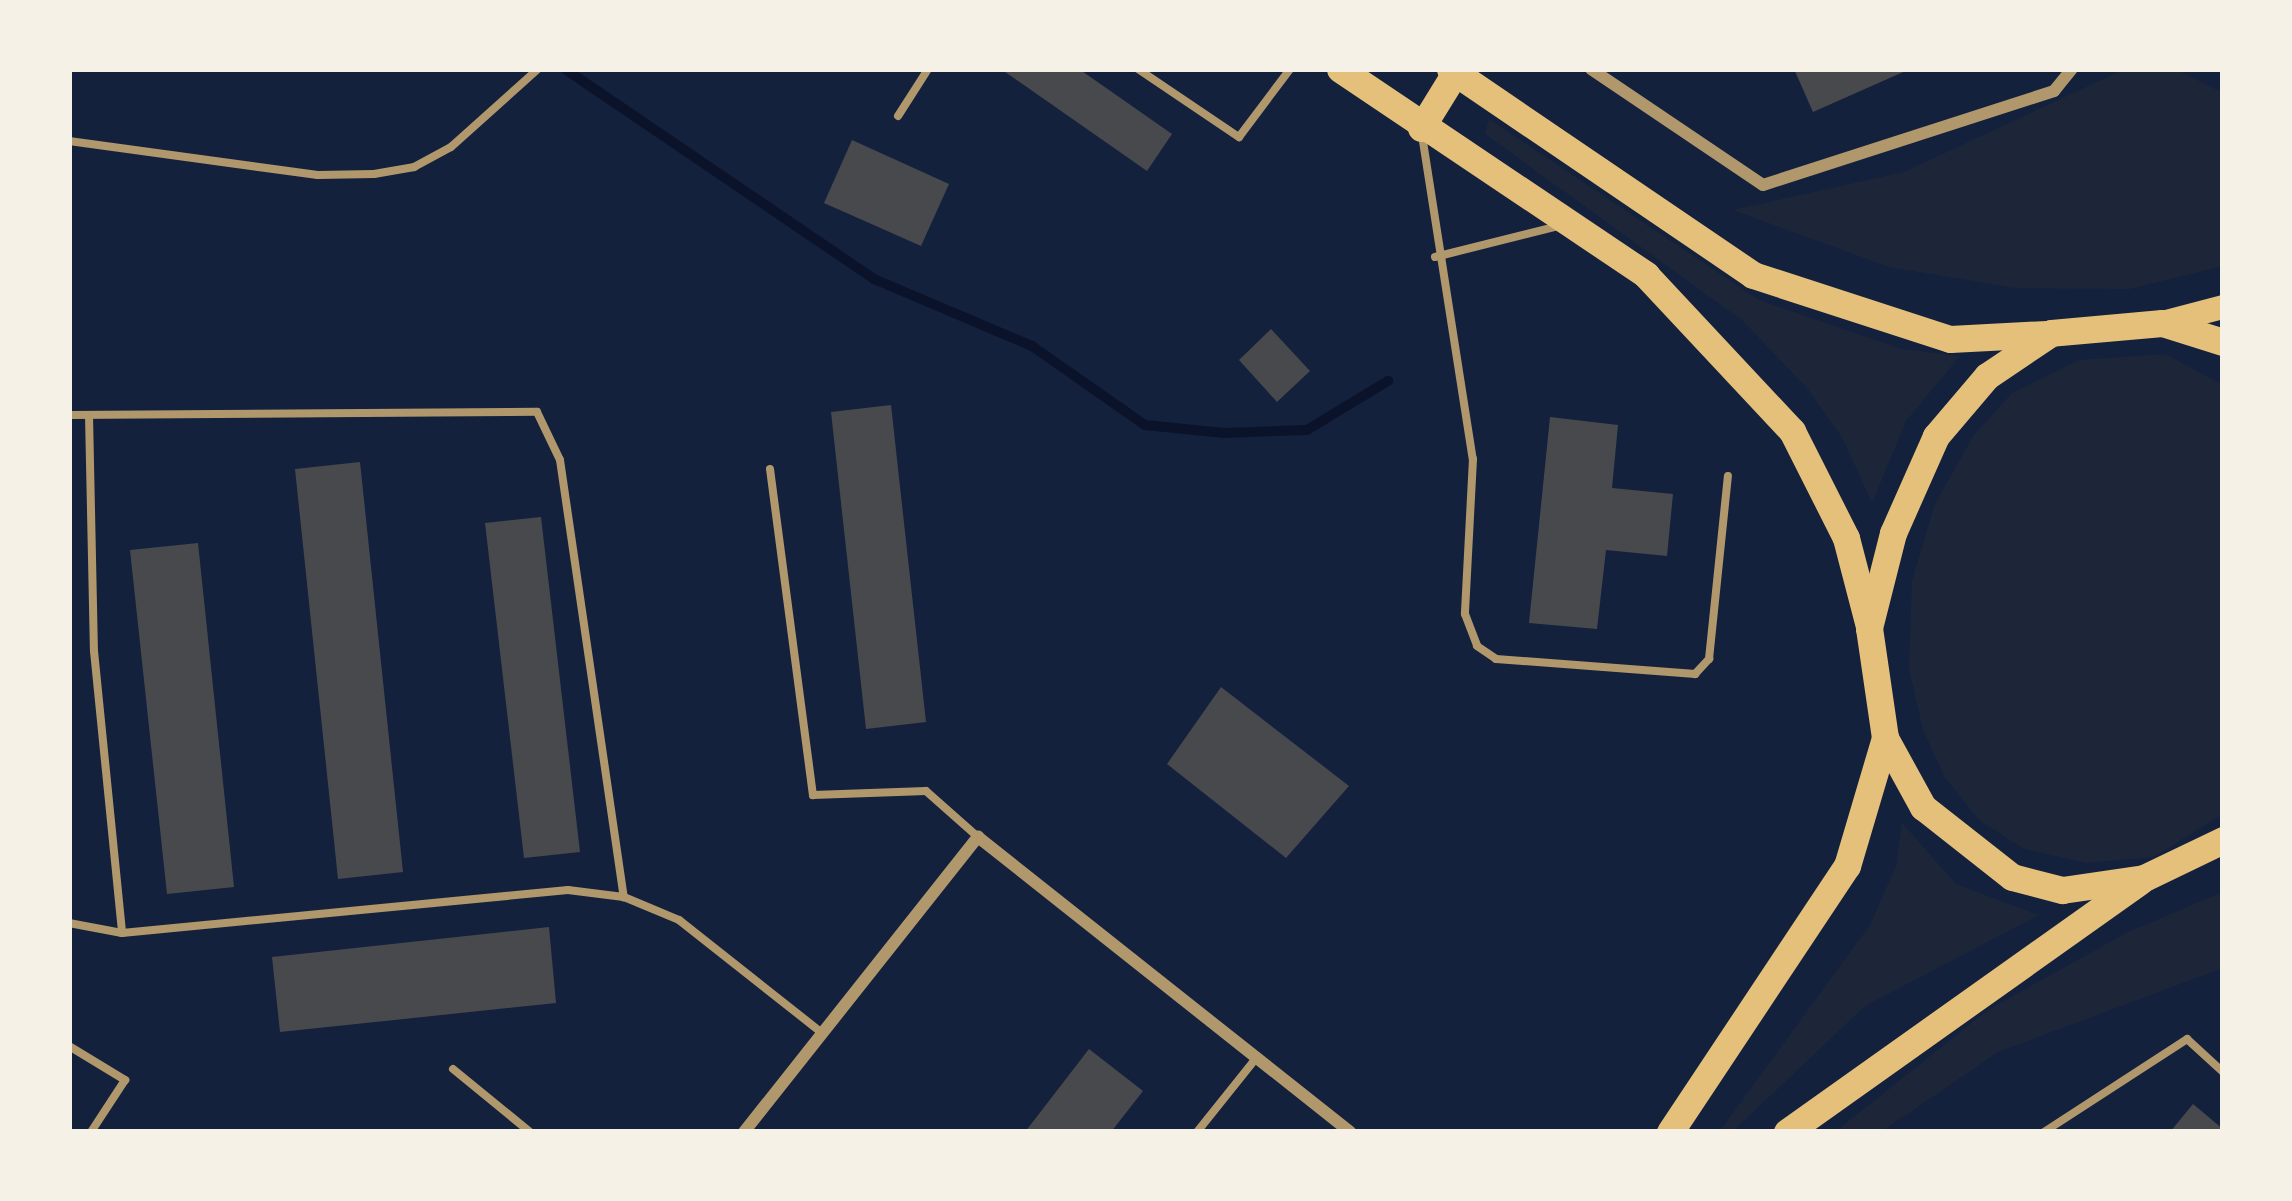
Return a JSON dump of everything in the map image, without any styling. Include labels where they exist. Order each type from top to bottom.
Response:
[{"type":"highway","points":[[1340,69],[1421,128],[1646,274],[1792,431],[1846,538],[1869,628],[1885,737],[1923,807],[2012,877],[2062,890],[2144,878]]},
{"type":"highway","points":[[1421,128],[1453,71],[1754,275],[1950,339],[2162,323],[2223,342]]},
{"type":"highway","points":[[1869,628],[1893,533],[1936,436],[1987,376],[2051,333]]},
{"type":"highway","points":[[1670,1132],[1778,980],[1847,866],[1885,737]]},
{"type":"highway","points":[[1787,1132],[2144,878],[2223,840]]},
{"type":"main road","points":[[2162,323],[2223,307]]},
{"type":"street","points":[[1591,69],[1763,185],[2054,91],[2072,69]]},
{"type":"street","points":[[744,1132],[978,837],[1350,1132]]},
{"type":"lane","points":[[69,141],[318,175],[414,167],[451,147],[538,69]]},
{"type":"lane","points":[[898,116],[928,69]]},
{"type":"lane","points":[[1138,69],[1240,137],[1290,69]]},
{"type":"lane","points":[[1421,128],[1435,256],[1473,458],[1465,614],[1477,646],[1496,659],[1695,674],[1709,659],[1728,476]]},
{"type":"lane","points":[[1435,256],[1568,224]]},
{"type":"lane","points":[[69,415],[537,412],[560,460],[624,898]]},
{"type":"lane","points":[[89,416],[94,651],[122,933]]},
{"type":"lane","points":[[770,469],[813,795],[926,791],[978,837]]},
{"type":"lane","points":[[69,923],[122,933],[568,890],[624,898],[679,920],[822,1033]]},
{"type":"lane","points":[[2044,1132],[2187,1039],[2223,1072]]},
{"type":"lane","points":[[69,1046],[125,1080],[92,1132]]},
{"type":"lane","points":[[1197,1132],[1258,1056]]},
{"type":"lane","points":[[453,1069],[530,1132]]},
{"type":"shaded area","points":[[2125,69],[2175,69],[2223,93],[2223,266],[2129,289],[2016,288],[1889,267],[1733,210],[1904,172]]},
{"type":"shaded area","points":[[1489,119],[1759,300],[1901,349],[1960,356],[1906,421],[1872,503],[1843,439],[1807,388],[1743,321],[1485,134]]},
{"type":"shaded area","points":[[2165,354],[2223,385],[2223,814],[2154,857],[2087,863],[2024,849],[1979,820],[1945,778],[1923,730],[1909,669],[1912,581],[1935,504],[1973,436],[2012,393],[2079,360]]},
{"type":"shaded area","points":[[1902,823],[1956,884],[2039,915],[1865,1006],[1732,1132],[1719,1132],[1870,925],[1896,866]]},
{"type":"shaded area","points":[[2223,892],[2223,968],[1998,1052],[1881,1132],[1835,1132],[1988,1010],[2128,932]]},
{"type":"building","points":[[1001,69],[1079,69],[1172,134],[1147,171]]},
{"type":"building","points":[[1794,69],[1910,69],[1813,112]]},
{"type":"building","points":[[852,140],[949,184],[921,246],[824,203]]},
{"type":"building","points":[[1271,329],[1310,371],[1277,402],[1239,360]]},
{"type":"building","points":[[891,405],[926,722],[866,729],[831,412]]},
{"type":"building","points":[[1550,417],[1618,425],[1612,488],[1673,494],[1667,556],[1606,550],[1597,629],[1529,623]]},
{"type":"building","points":[[360,462],[403,872],[338,879],[295,469]]},
{"type":"building","points":[[541,517],[580,852],[524,858],[485,523]]},
{"type":"building","points":[[198,543],[234,887],[167,894],[130,550]]},
{"type":"building","points":[[1221,687],[1349,786],[1286,858],[1167,764]]},
{"type":"building","points":[[549,927],[556,1003],[280,1032],[272,957]]},
{"type":"building","points":[[1089,1049],[1143,1091],[1111,1132],[1025,1132]]},
{"type":"building","points":[[2193,1104],[2223,1129],[2223,1132],[2170,1132]]},
{"type":"waterway","points":[[565,69],[874,279],[1032,346],[1145,425],[1224,433],[1307,430],[1388,381]]}]
